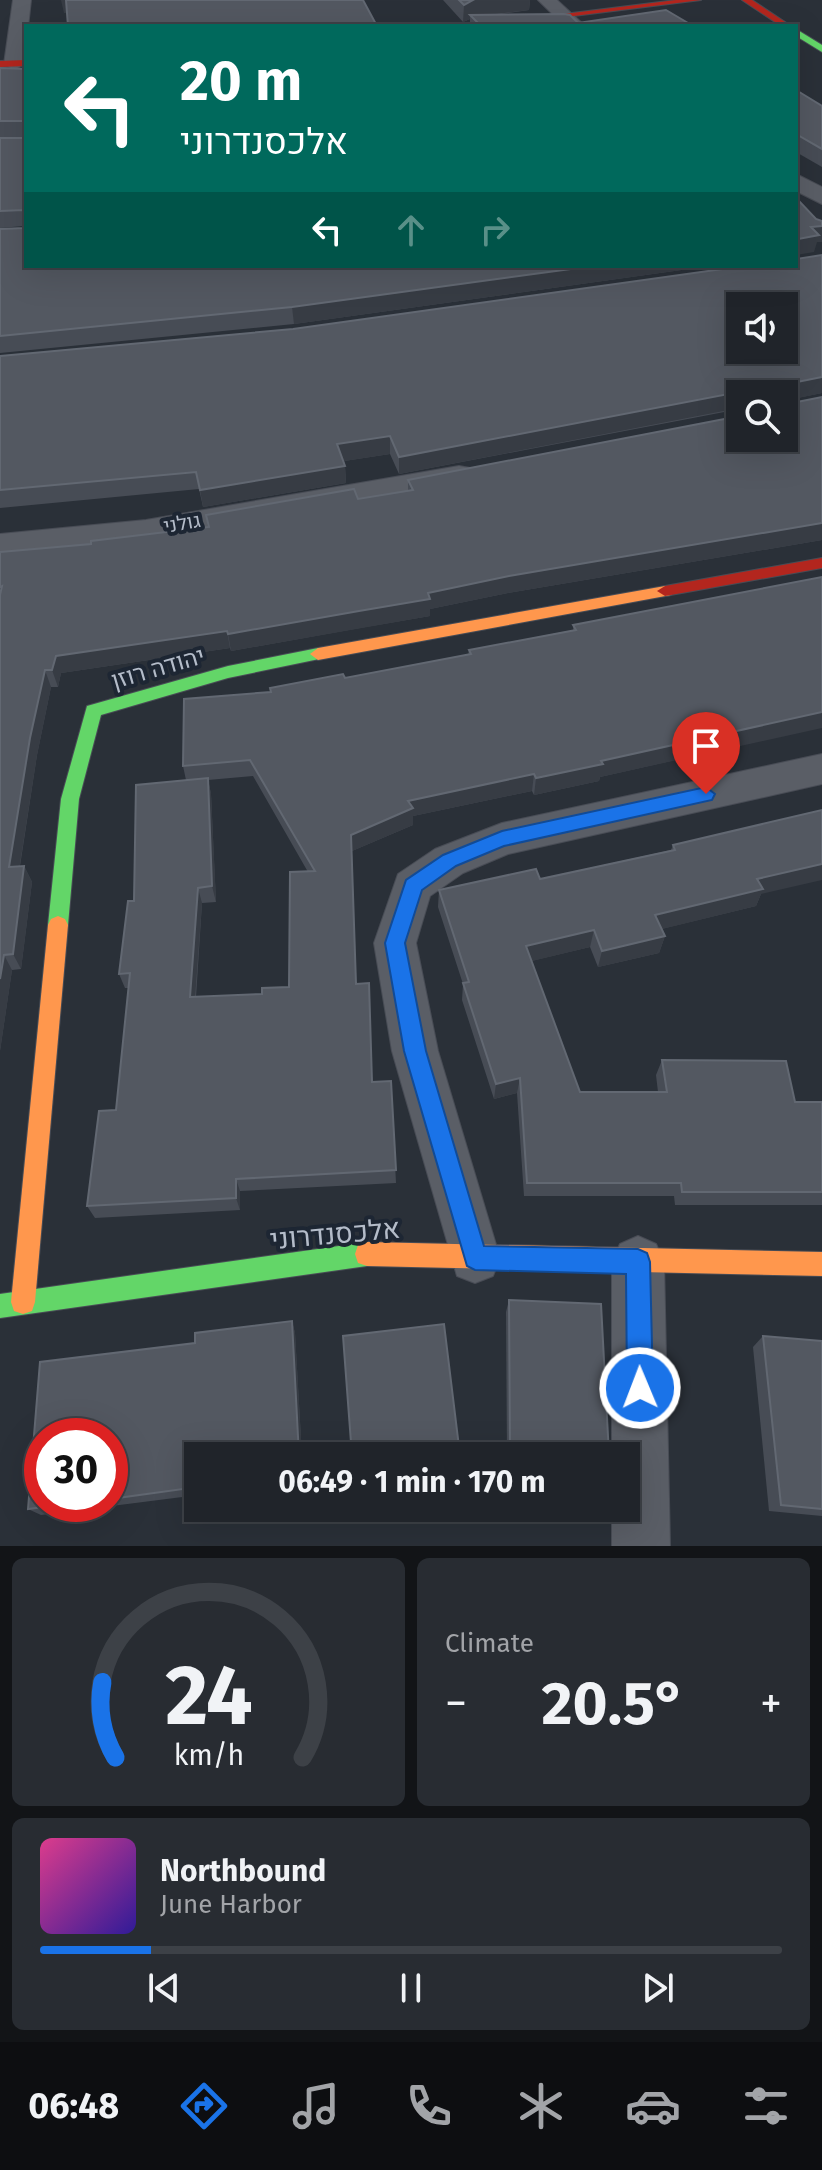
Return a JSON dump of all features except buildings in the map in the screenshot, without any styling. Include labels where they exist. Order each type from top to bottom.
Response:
[{"type":"street","points":[[0,80],[13,64],[22,0]]},
{"type":"street","points":[[547,0],[569,21]]},
{"type":"street","points":[[511,24],[569,21],[697,0]]},
{"type":"street","points":[[746,0],[784,24]]},
{"type":"street","points":[[798,33],[822,49]]},
{"type":"street","points":[[798,182],[822,197]]},
{"type":"street","points":[[798,203],[813,219]]},
{"type":"street","name":"גולני","points":[[0,544],[146,530],[480,471]]},
{"type":"street","name":"יהודה רוזן","points":[[23,1302],[70,799],[93,711],[228,672],[438,631],[822,563]]},
{"type":"street","points":[[475,1258],[415,1051],[395,943],[413,886],[449,861],[502,839],[822,769]]},
{"type":"street","name":"אלכסנדרוני","points":[[0,1306],[363,1254],[822,1264]]},
{"type":"street","points":[[638,1262],[641,1546]]},
{"type":"traffic: fast","points":[[798,33],[822,49]]},
{"type":"traffic: fast","points":[[58,925],[70,799],[93,711],[228,672],[318,654]]},
{"type":"traffic: fast","points":[[0,1306],[367,1254]]},
{"type":"traffic: slow","points":[[318,654],[665,591]]},
{"type":"traffic: slow","points":[[23,1302],[58,925]]},
{"type":"traffic: slow","points":[[367,1254],[822,1264]]},
{"type":"traffic: jam","points":[[490,24],[697,0]]},
{"type":"traffic: jam","points":[[746,0],[784,24]]},
{"type":"traffic: jam","points":[[0,64],[24,63]]},
{"type":"traffic: jam","points":[[665,591],[822,563]]},
{"type":"route","points":[[640,1388],[638,1262],[475,1258],[415,1051],[395,943],[413,886],[449,861],[502,839],[706,794]]}]
